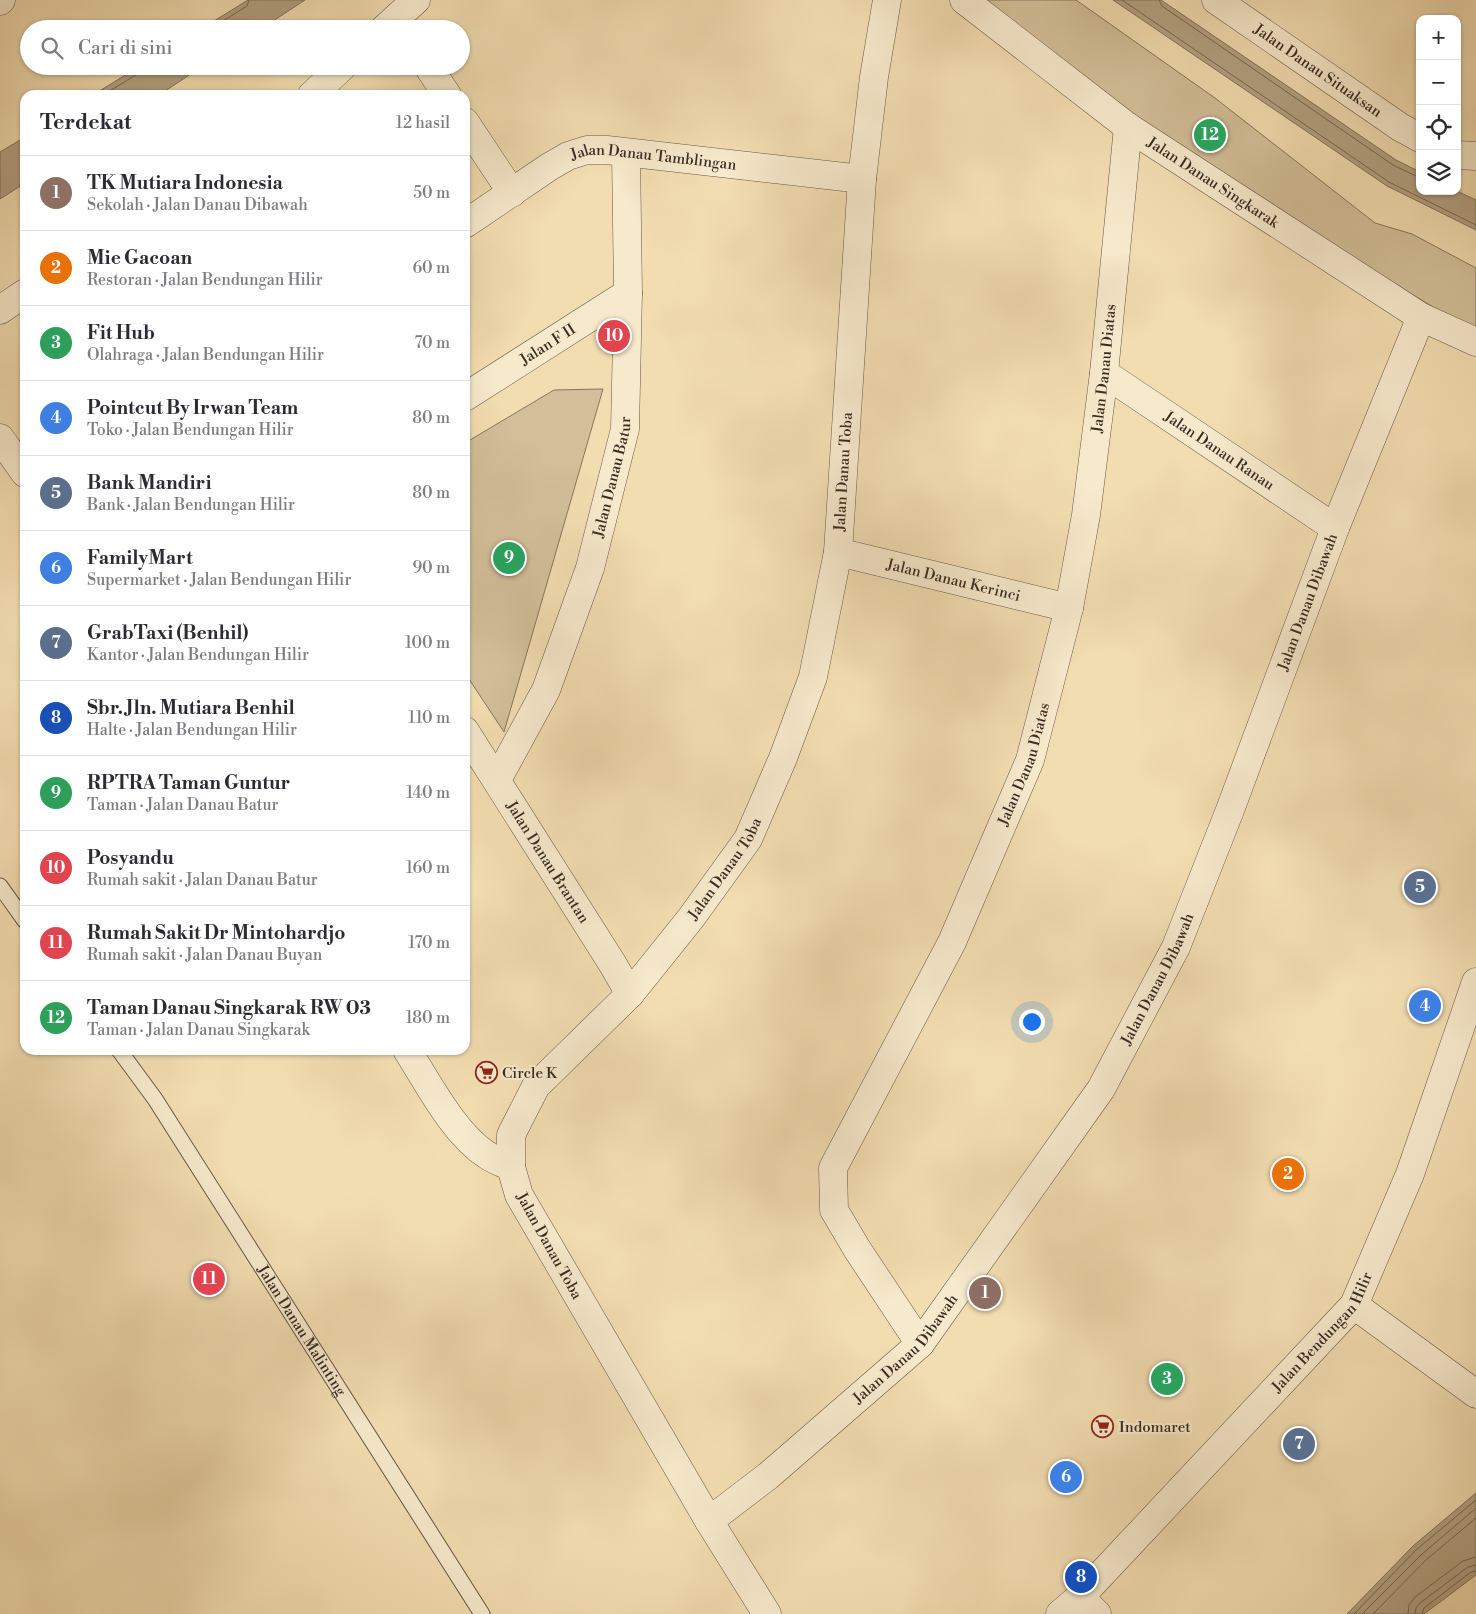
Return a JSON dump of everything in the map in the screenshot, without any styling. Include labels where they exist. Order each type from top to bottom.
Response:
[{"type":"street","name":"Jalan Danau Toba","points":[[767,1614],[709,1520],[519,1195],[511,1167],[511,1135],[536,1086],[630,994],[691,918],[748,839],[783,758],[813,677],[838,552],[862,179],[874,77],[887,0]]},
{"type":"street","name":"Jalan Danau Singkarak","points":[[964,0],[1128,127],[1421,317],[1476,342]]},
{"type":"street","name":"Jalan Danau Situaksan","points":[[1216,0],[1400,127],[1416,136]]},
{"type":"street","points":[[317,90],[333,75]]},
{"type":"street","points":[[434,75],[444,90]]},
{"type":"street","name":"Jalan Danau Diatas","points":[[920,1344],[857,1249],[834,1210],[832,1168],[952,942],[1030,760],[1069,608],[1086,514],[1104,373],[1128,127]]},
{"type":"street","points":[[470,130],[512,193]]},
{"type":"street","name":"Jalan Danau Tamblingan","points":[[470,221],[549,167],[568,156],[586,150],[607,150],[862,179]]},
{"type":"street","name":"Jalan Danau Batur","points":[[498,780],[546,690],[590,568],[626,429],[628,293],[626,153]]},
{"type":"street","points":[[1461,155],[1476,156]]},
{"type":"street","name":"Jalan F II","points":[[470,394],[628,293]]},
{"type":"street","points":[[0,310],[20,296]]},
{"type":"street","name":"Jalan Danau Dibawah","points":[[709,1520],[768,1476],[920,1344],[1102,1088],[1176,947],[1230,810],[1335,528],[1421,317]]},
{"type":"street","name":"Jalan Danau Ranau","points":[[1104,373],[1335,528]]},
{"type":"street","points":[[0,438],[20,466]]},
{"type":"street","name":"Jalan Danau Kerinci","points":[[838,552],[1069,608]]},
{"type":"street","name":"Jalan Danau Brantan","points":[[470,738],[498,780],[630,994]]},
{"type":"street","name":"Jalan Bendungan Hilir","points":[[1079,1608],[1354,1305],[1410,1174],[1475,988]]},
{"type":"street","points":[[410,1055],[452,1121],[486,1154],[511,1167]]},
{"type":"street","points":[[1354,1305],[1476,1394]]},
{"type":"lane","points":[[0,886],[20,914]]},
{"type":"lane","name":"Jalan Danau Malinting","points":[[124,1055],[155,1099],[482,1614]]},
{"type":"shaded area","points":[[977,0],[1076,0],[1215,98],[1375,223],[1412,234],[1476,268],[1476,329],[1451,318],[1212,172]]},
{"type":"shaded area","points":[[603,389],[504,732],[470,681],[470,440],[554,390]]},
{"type":"water","points":[[248,0],[305,0],[275,20],[216,20]]},
{"type":"water","points":[[1113,0],[1161,0],[1396,160],[1416,170],[1416,195],[1461,195],[1461,193],[1476,200],[1476,230],[1387,186]]},
{"type":"water","points":[[125,75],[189,75],[167,90],[101,90]]},
{"type":"water","points":[[20,140],[20,186],[0,199],[0,152]]},
{"type":"water","points":[[1476,1493],[1476,1575],[1424,1614],[1347,1614],[1413,1546]]},
{"type":"place","name":"Taman Danau Singkarak RW 03","points":[[1210,135]]},
{"type":"place","name":"Posyandu","points":[[614,336]]},
{"type":"place","name":"RPTRA Taman Guntur","points":[[509,558]]},
{"type":"place","name":"Bank Mandiri","points":[[1420,887]]},
{"type":"place","name":"Pointcut By Irwan Team","points":[[1425,1006]]},
{"type":"place","name":"Circle K","points":[[486,1073]]},
{"type":"place","name":"Mie Gacoan","points":[[1288,1174]]},
{"type":"place","name":"Rumah Sakit Dr Mintohardjo","points":[[209,1279]]},
{"type":"place","name":"TK Mutiara Indonesia","points":[[985,1293]]},
{"type":"place","name":"Fit Hub","points":[[1167,1379]]},
{"type":"place","name":"Indomaret","points":[[1103,1427]]},
{"type":"place","name":"GrabTaxi (Benhil)","points":[[1299,1444]]},
{"type":"place","name":"FamilyMart","points":[[1066,1477]]},
{"type":"place","name":"Sbr. Jln. Mutiara Benhil","points":[[1081,1577]]}]
